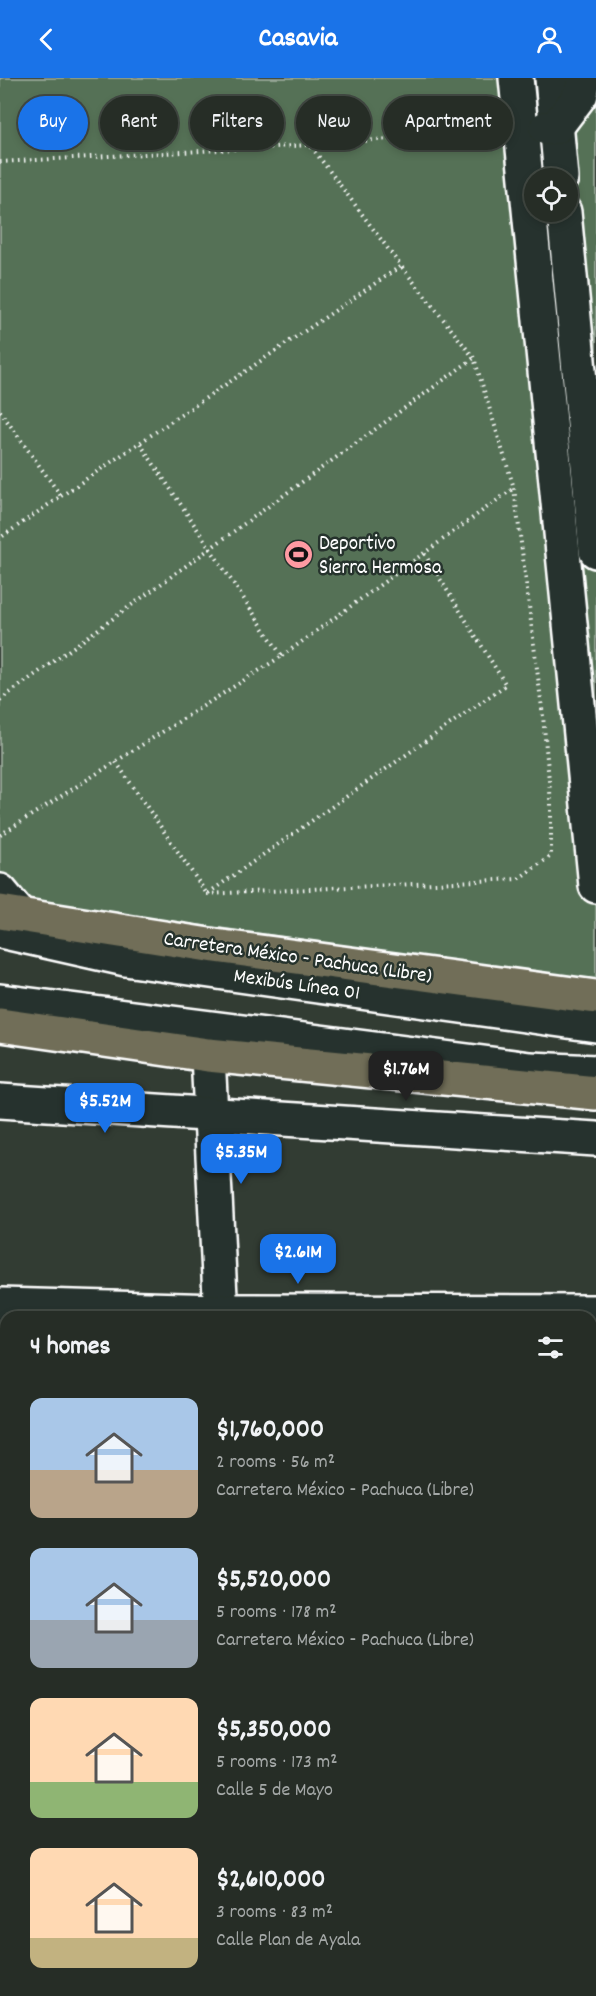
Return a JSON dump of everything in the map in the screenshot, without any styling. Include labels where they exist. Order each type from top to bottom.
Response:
[{"type":"main road","name":"Carretera México - Pachuca (Libre)","points":[[5,912],[215,946],[596,997]]},
{"type":"main road","points":[[0,1025],[208,1055],[595,1085]]},
{"type":"street","points":[[516,78],[596,886]]},
{"type":"street","points":[[552,78],[560,168]]},
{"type":"street","points":[[556,127],[580,94],[584,78]]},
{"type":"street","points":[[521,129],[556,127]]},
{"type":"street","points":[[565,222],[596,551]]},
{"type":"street","name":"Mexibús Línea 01","points":[[5,912],[23,934],[126,959],[596,1024]]},
{"type":"street","points":[[0,1001],[530,1068],[595,1085]]},
{"type":"street","points":[[208,1055],[213,1116],[221,1311]]},
{"type":"street","points":[[0,1101],[596,1138]]},
{"type":"street","points":[[0,1305],[147,1311]]},
{"type":"path","points":[[371,140],[521,129]]},
{"type":"path","points":[[0,162],[296,146]]},
{"type":"path","points":[[207,894],[518,879],[551,856],[551,802],[543,716],[514,488],[474,358],[400,266],[314,150]]},
{"type":"path","points":[[0,538],[400,266]]},
{"type":"path","points":[[0,700],[212,550],[474,358]]},
{"type":"path","points":[[0,411],[61,496]]},
{"type":"path","points":[[139,442],[282,656]]},
{"type":"path","points":[[0,826],[2,834],[282,656],[514,488]]},
{"type":"path","points":[[207,894],[506,685],[424,553]]},
{"type":"path","points":[[116,762],[207,894]]},
{"type":"green space","name":"Deportivo Sierra Hermosa","points":[[0,78],[596,78],[596,981],[0,897]]},
{"type":"place","name":"Deportivo Sierra Hermosa","points":[[298,554]]}]
